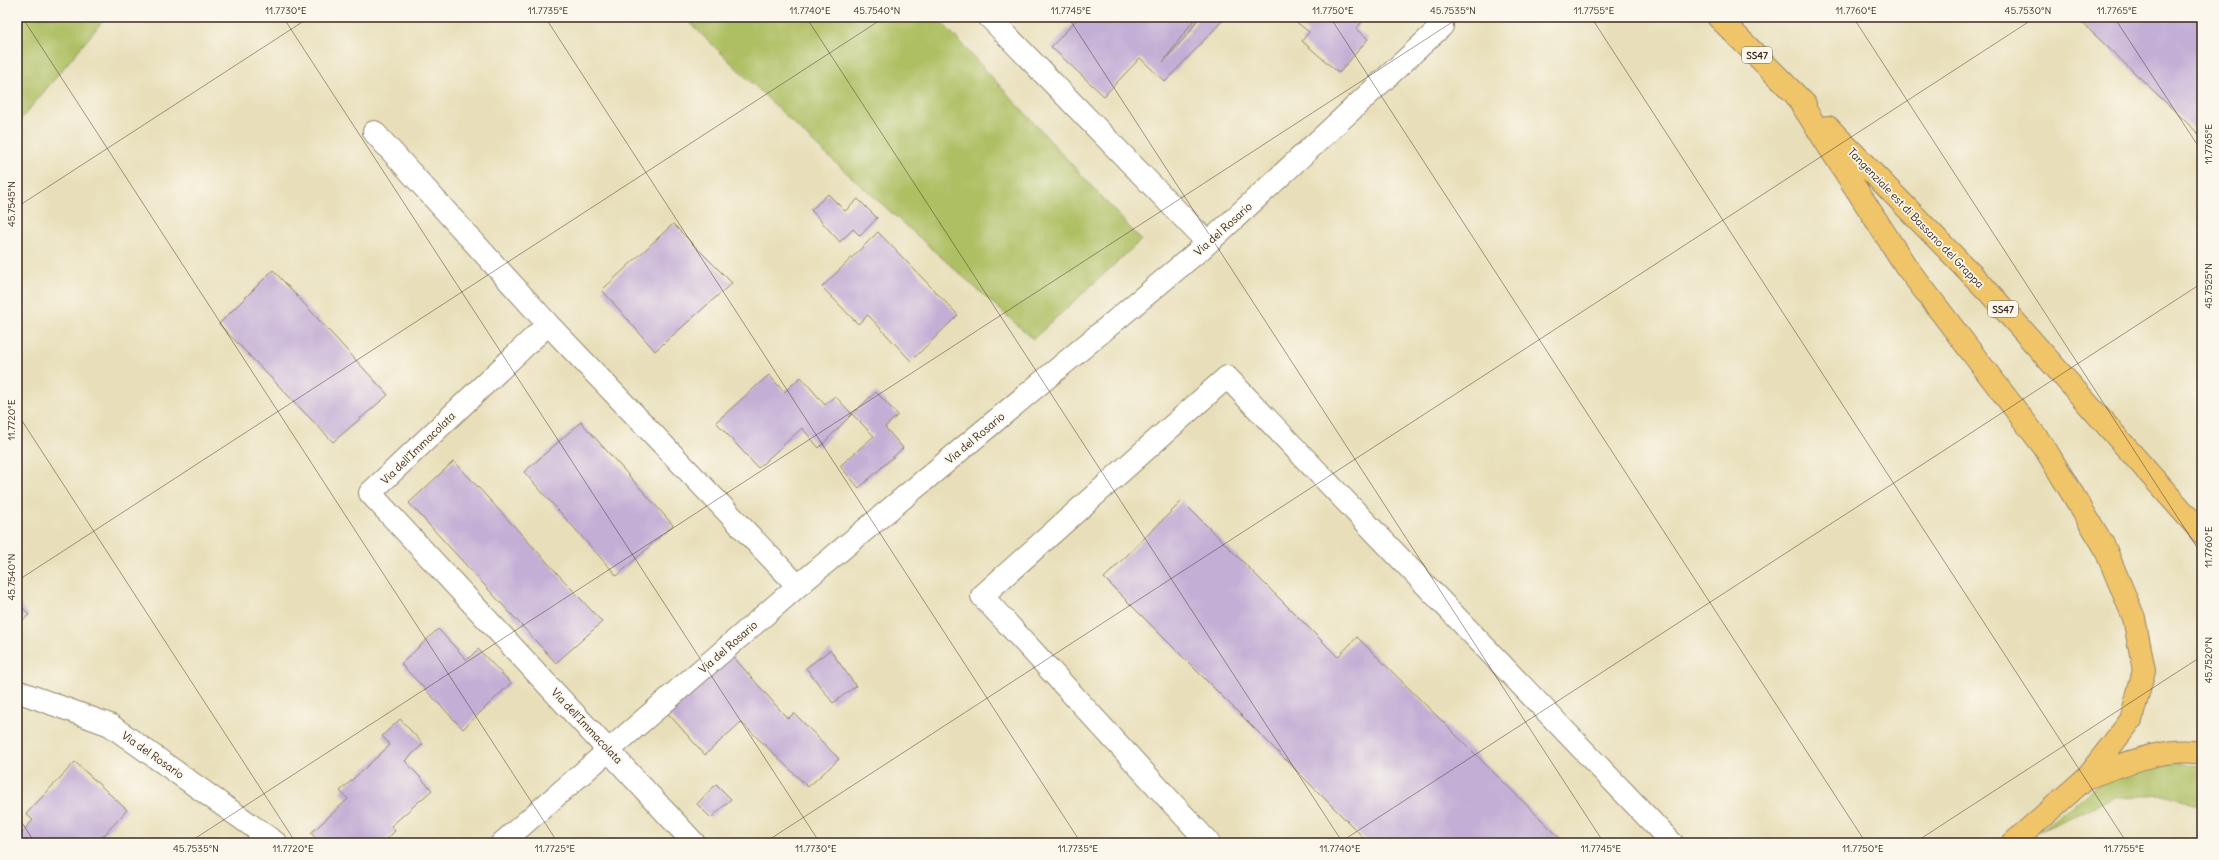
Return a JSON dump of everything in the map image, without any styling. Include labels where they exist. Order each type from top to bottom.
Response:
[{"type":"highway","name":"Tangenziale est di Bassano del Grappa","points":[[1718,17],[1986,289],[2202,533]]},
{"type":"highway","points":[[1795,94],[1905,265],[2044,447],[2104,546],[2134,618],[2144,670],[2131,720],[2086,778],[2013,843]]},
{"type":"highway","points":[[2086,778],[2135,760],[2187,750],[2202,753]]},
{"type":"street","points":[[989,17],[1208,243]]},
{"type":"street","name":"Via del Rosario","points":[[502,843],[798,586],[1208,243],[1442,26]]},
{"type":"street","points":[[374,132],[548,324],[798,586]]},
{"type":"street","name":"Via dell'Immacolata","points":[[548,324],[370,494],[694,843]]},
{"type":"street","points":[[1208,843],[982,596],[1227,376],[1672,843]]},
{"type":"street","name":"Via del Rosario","points":[[17,691],[110,725],[276,843]]},
{"type":"green space","points":[[17,17],[106,17],[17,124]]},
{"type":"green space","points":[[684,17],[937,17],[1141,240],[1033,339],[818,147]]},
{"type":"green space","points":[[2175,761],[2202,767],[2202,807],[2169,795],[2115,797],[2040,831],[2117,770]]},
{"type":"building","points":[[1079,17],[1088,17],[1092,21],[1096,17],[1196,17],[1163,62],[1189,33],[1199,17],[1222,17],[1224,19],[1165,82],[1140,58],[1104,96],[1051,47]]},
{"type":"building","points":[[1290,17],[1366,17],[1356,29],[1368,39],[1339,73],[1302,41],[1309,32]]},
{"type":"building","points":[[2076,17],[2202,17],[2202,137]]},
{"type":"building","points":[[828,194],[845,211],[858,199],[877,218],[860,236],[853,229],[840,242],[811,210]]},
{"type":"building","points":[[673,224],[732,283],[655,351],[602,290]]},
{"type":"building","points":[[878,232],[958,315],[911,361],[868,315],[858,324],[822,287]]},
{"type":"building","points":[[273,270],[388,395],[333,442],[219,324]]},
{"type":"building","points":[[769,375],[784,392],[801,377],[825,405],[835,396],[852,414],[819,448],[802,428],[758,468],[716,422]]},
{"type":"building","points":[[876,392],[898,415],[885,427],[903,448],[859,488],[840,466],[874,436],[852,414]]},
{"type":"building","points":[[581,422],[673,525],[617,576],[524,472]]},
{"type":"building","points":[[454,461],[602,622],[556,663],[409,503]]},
{"type":"building","points":[[1182,501],[1338,657],[1357,637],[1565,843],[1369,843],[1104,578]]},
{"type":"building","points":[[17,601],[29,615],[17,625]]},
{"type":"building","points":[[438,629],[467,660],[478,649],[511,683],[463,729],[401,664]]},
{"type":"building","points":[[830,650],[856,686],[833,703],[806,668]]},
{"type":"building","points":[[730,653],[788,719],[794,713],[839,759],[808,787],[741,722],[705,755],[665,710]]},
{"type":"building","points":[[400,719],[423,744],[405,761],[432,790],[391,826],[395,831],[383,843],[320,843],[311,833],[348,799],[340,791],[390,745],[382,736]]},
{"type":"building","points":[[75,762],[127,810],[97,843],[17,843],[17,838],[33,820],[26,814]]},
{"type":"building","points":[[716,784],[731,799],[711,818],[697,804]]}]
